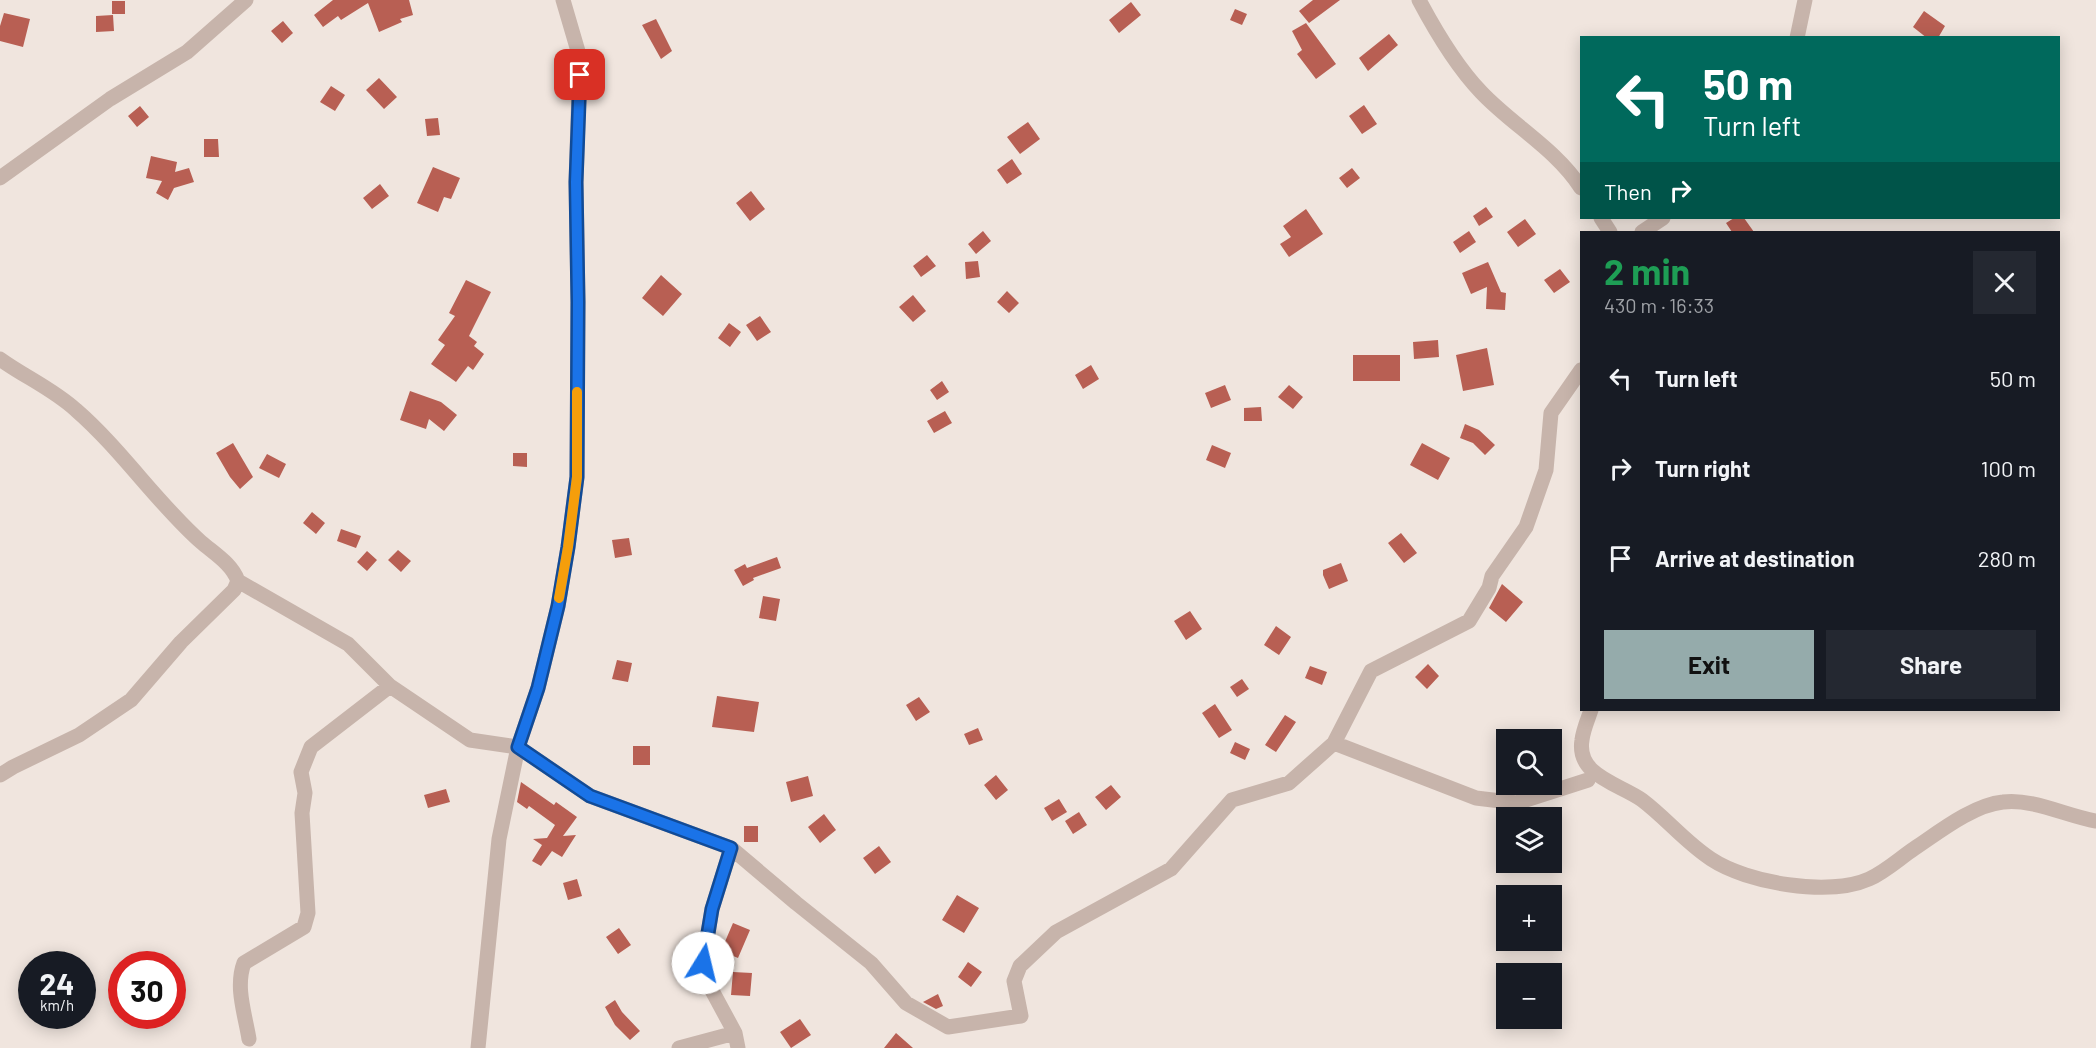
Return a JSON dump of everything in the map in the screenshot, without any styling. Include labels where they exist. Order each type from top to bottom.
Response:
[{"type":"street","points":[[0,178],[110,99],[187,52],[246,0]]},
{"type":"street","points":[[478,1048],[499,839],[518,747],[538,688],[558,606],[577,477],[576,182],[580,58],[563,0]]},
{"type":"street","points":[[1419,0],[1457,63],[1481,92],[1537,141],[1575,178],[1580,186]]},
{"type":"street","points":[[1797,36],[1805,0]]},
{"type":"street","points":[[1644,231],[1662,219]]},
{"type":"street","points":[[0,359],[44,386],[76,410],[111,445],[187,530],[234,570],[238,581],[348,644],[390,686],[470,740],[518,747],[590,796],[731,848],[871,963],[906,1003],[948,1027],[1021,1016],[1014,981],[1020,966],[1056,933],[1171,869],[1232,800],[1288,783],[1334,743],[1371,671],[1469,621],[1489,588],[1492,576],[1526,527],[1546,470],[1551,413],[1580,371]]},
{"type":"street","points":[[0,775],[79,735],[131,700],[181,642],[234,590],[238,581]]},
{"type":"street","points":[[249,1039],[239,986],[244,963],[304,927],[308,913],[302,813],[305,793],[301,772],[304,763],[311,747],[390,686]]},
{"type":"street","points":[[1591,711],[1581,742],[1583,756],[1596,775],[1643,800],[1712,861],[1776,884],[1811,888],[1836,886],[1869,879],[1958,820],[2003,802],[2032,804],[2076,818],[2096,821]]},
{"type":"street","points":[[1334,743],[1476,798],[1517,803],[1588,780]]},
{"type":"street","points":[[679,1048],[736,1040],[710,985],[703,963],[712,909],[731,848]]},
{"type":"building","points":[[333,0],[409,0],[413,15],[400,19],[402,22],[379,32],[368,3],[341,20],[338,16],[323,27],[314,15]]},
{"type":"building","points":[[1313,0],[1340,0],[1309,23],[1299,11]]},
{"type":"building","points":[[112,1],[125,1],[125,14],[112,14]]},
{"type":"building","points":[[1131,2],[1141,15],[1119,33],[1109,20]]},
{"type":"building","points":[[1235,9],[1247,14],[1242,25],[1230,20]]},
{"type":"building","points":[[1924,11],[1945,26],[1939,36],[1924,36],[1913,27]]},
{"type":"building","points":[[4,13],[30,19],[23,47],[0,41],[0,26]]},
{"type":"building","points":[[113,15],[114,31],[96,32],[96,16]]},
{"type":"building","points":[[656,19],[672,51],[661,59],[642,25]]},
{"type":"building","points":[[283,21],[293,33],[282,43],[271,31]]},
{"type":"building","points":[[1306,23],[1336,64],[1316,79],[1297,54],[1302,50],[1292,31]]},
{"type":"building","points":[[1389,34],[1398,45],[1368,71],[1359,58]]},
{"type":"building","points":[[379,78],[397,97],[384,109],[366,90]]},
{"type":"building","points":[[331,86],[345,95],[335,111],[320,102]]},
{"type":"building","points":[[1364,105],[1377,124],[1362,134],[1349,116]]},
{"type":"building","points":[[140,106],[149,117],[137,127],[128,116]]},
{"type":"building","points":[[438,118],[440,135],[427,136],[425,119]]},
{"type":"building","points":[[1028,122],[1040,139],[1020,154],[1007,137]]},
{"type":"building","points":[[204,139],[218,139],[219,157],[204,157]]},
{"type":"building","points":[[151,156],[177,162],[175,172],[189,168],[194,182],[174,188],[168,200],[156,193],[162,181],[146,178]]},
{"type":"building","points":[[1012,159],[1022,174],[1007,184],[997,170]]},
{"type":"building","points":[[433,167],[460,178],[451,199],[444,197],[438,212],[417,203]]},
{"type":"building","points":[[1352,168],[1360,178],[1347,188],[1339,178]]},
{"type":"building","points":[[380,184],[389,196],[372,209],[363,198]]},
{"type":"building","points":[[751,191],[765,209],[750,221],[736,203]]},
{"type":"building","points":[[1486,207],[1493,217],[1479,226],[1473,216]]},
{"type":"building","points":[[1306,209],[1323,234],[1289,257],[1280,244],[1291,237],[1283,226]]},
{"type":"building","points":[[1525,219],[1536,234],[1518,247],[1507,232]]},
{"type":"building","points":[[1732,219],[1745,219],[1753,231],[1731,231],[1726,223]]},
{"type":"building","points":[[983,231],[991,241],[976,254],[968,244]]},
{"type":"building","points":[[1469,231],[1476,242],[1460,253],[1453,242]]},
{"type":"building","points":[[927,255],[936,266],[921,277],[913,266]]},
{"type":"building","points":[[978,261],[980,277],[966,279],[965,262]]},
{"type":"building","points":[[1488,262],[1501,292],[1506,293],[1505,310],[1486,309],[1487,287],[1471,294],[1462,273]]},
{"type":"building","points":[[1560,269],[1570,282],[1554,293],[1544,280]]},
{"type":"building","points":[[661,275],[682,294],[663,316],[642,298]]},
{"type":"building","points":[[466,280],[491,292],[469,336],[477,342],[474,346],[484,354],[473,370],[468,366],[456,382],[431,364],[445,345],[438,340],[455,316],[449,313]]},
{"type":"building","points":[[1007,291],[1019,303],[1009,313],[997,302]]},
{"type":"building","points":[[913,295],[926,311],[913,322],[899,307]]},
{"type":"building","points":[[760,316],[771,332],[757,341],[746,325]]},
{"type":"building","points":[[729,323],[741,332],[730,347],[718,338]]},
{"type":"building","points":[[1438,340],[1439,357],[1414,359],[1413,342]]},
{"type":"building","points":[[1487,348],[1494,385],[1463,391],[1456,355]]},
{"type":"building","points":[[1353,355],[1400,355],[1400,381],[1353,381]]},
{"type":"building","points":[[1091,365],[1099,379],[1083,389],[1075,375]]},
{"type":"building","points":[[942,381],[949,392],[937,400],[930,390]]},
{"type":"building","points":[[1225,385],[1231,400],[1211,408],[1205,393]]},
{"type":"building","points":[[1289,385],[1303,397],[1293,409],[1278,397]]},
{"type":"building","points":[[410,391],[441,402],[457,415],[444,431],[429,419],[426,429],[400,420]]},
{"type":"building","points":[[1261,407],[1262,421],[1244,421],[1244,408]]},
{"type":"building","points":[[945,411],[952,423],[934,433],[927,421]]},
{"type":"building","points":[[1465,424],[1479,430],[1495,445],[1485,455],[1473,443],[1460,438]]},
{"type":"building","points":[[233,443],[253,477],[240,489],[216,453]]},
{"type":"building","points":[[1422,443],[1450,458],[1438,480],[1410,465]]},
{"type":"building","points":[[1212,445],[1231,453],[1225,468],[1206,460]]},
{"type":"building","points":[[513,453],[527,453],[527,467],[513,466]]},
{"type":"building","points":[[267,454],[286,464],[279,478],[259,468]]},
{"type":"building","points":[[312,512],[325,523],[316,534],[303,523]]},
{"type":"building","points":[[341,529],[361,536],[356,548],[337,541]]},
{"type":"building","points":[[1401,533],[1417,553],[1404,563],[1388,543]]},
{"type":"building","points":[[629,538],[632,555],[615,558],[612,540]]},
{"type":"building","points":[[398,550],[411,561],[401,572],[388,560]]},
{"type":"building","points":[[367,551],[377,560],[367,571],[357,562]]},
{"type":"building","points":[[777,557],[781,568],[753,578],[754,580],[743,586],[734,570],[745,564],[747,568]]},
{"type":"building","points":[[1341,563],[1348,581],[1329,589],[1323,570]]},
{"type":"building","points":[[1502,584],[1523,602],[1506,622],[1489,608]]},
{"type":"building","points":[[763,596],[780,599],[776,621],[759,618]]},
{"type":"building","points":[[1190,611],[1202,629],[1186,640],[1174,621]]},
{"type":"building","points":[[1276,626],[1291,637],[1279,655],[1264,645]]},
{"type":"building","points":[[617,660],[632,663],[628,682],[612,679]]},
{"type":"building","points":[[1428,664],[1439,676],[1427,689],[1415,677]]},
{"type":"building","points":[[1310,666],[1327,672],[1322,685],[1305,678]]},
{"type":"building","points":[[1242,679],[1249,689],[1237,697],[1230,687]]},
{"type":"building","points":[[717,696],[759,702],[754,732],[712,727]]},
{"type":"building","points":[[919,697],[930,712],[916,721],[906,705]]},
{"type":"building","points":[[1215,704],[1232,730],[1219,738],[1202,713]]},
{"type":"building","points":[[1285,715],[1296,722],[1276,752],[1265,745]]},
{"type":"building","points":[[978,728],[983,740],[969,745],[964,734]]},
{"type":"building","points":[[1235,742],[1250,749],[1245,760],[1230,753]]},
{"type":"building","points":[[633,746],[650,746],[650,765],[633,765]]},
{"type":"building","points":[[996,775],[1008,790],[996,800],[984,785]]},
{"type":"building","points":[[808,776],[813,796],[791,802],[786,782]]},
{"type":"building","points":[[521,782],[554,805],[556,802],[577,817],[563,836],[576,835],[562,857],[552,851],[541,866],[532,861],[542,845],[533,839],[547,838],[555,825],[529,806],[527,809],[517,802]]},
{"type":"building","points":[[1111,785],[1121,797],[1106,810],[1095,797]]},
{"type":"building","points":[[446,789],[450,802],[428,808],[424,795]]},
{"type":"building","points":[[1059,799],[1067,812],[1052,821],[1044,808]]},
{"type":"building","points":[[1079,812],[1087,825],[1073,834],[1065,821]]},
{"type":"building","points":[[824,814],[836,830],[820,843],[808,827]]},
{"type":"building","points":[[744,826],[758,826],[758,842],[744,842]]},
{"type":"building","points":[[879,846],[891,862],[875,874],[863,858]]},
{"type":"building","points":[[577,879],[582,896],[568,900],[563,883]]},
{"type":"building","points":[[957,895],[979,908],[964,933],[942,920]]},
{"type":"building","points":[[733,923],[750,930],[738,958],[721,951]]},
{"type":"building","points":[[619,928],[631,945],[618,954],[606,937]]},
{"type":"building","points":[[968,962],[982,972],[971,987],[958,977]]},
{"type":"building","points":[[733,972],[752,973],[750,996],[731,995]]},
{"type":"building","points":[[938,994],[943,1006],[936,1009],[923,1002]]},
{"type":"building","points":[[615,1000],[622,1012],[640,1031],[630,1040],[615,1025],[605,1007]]},
{"type":"building","points":[[800,1019],[811,1035],[791,1048],[780,1032]]},
{"type":"building","points":[[896,1033],[913,1048],[884,1048]]},
{"type":"slow traffic","points":[[559,598],[577,477],[577,392]]},
{"type":"route","points":[[580,75],[576,182],[577,477],[558,606],[538,688],[518,747],[590,796],[731,848],[712,909],[703,963]]}]
